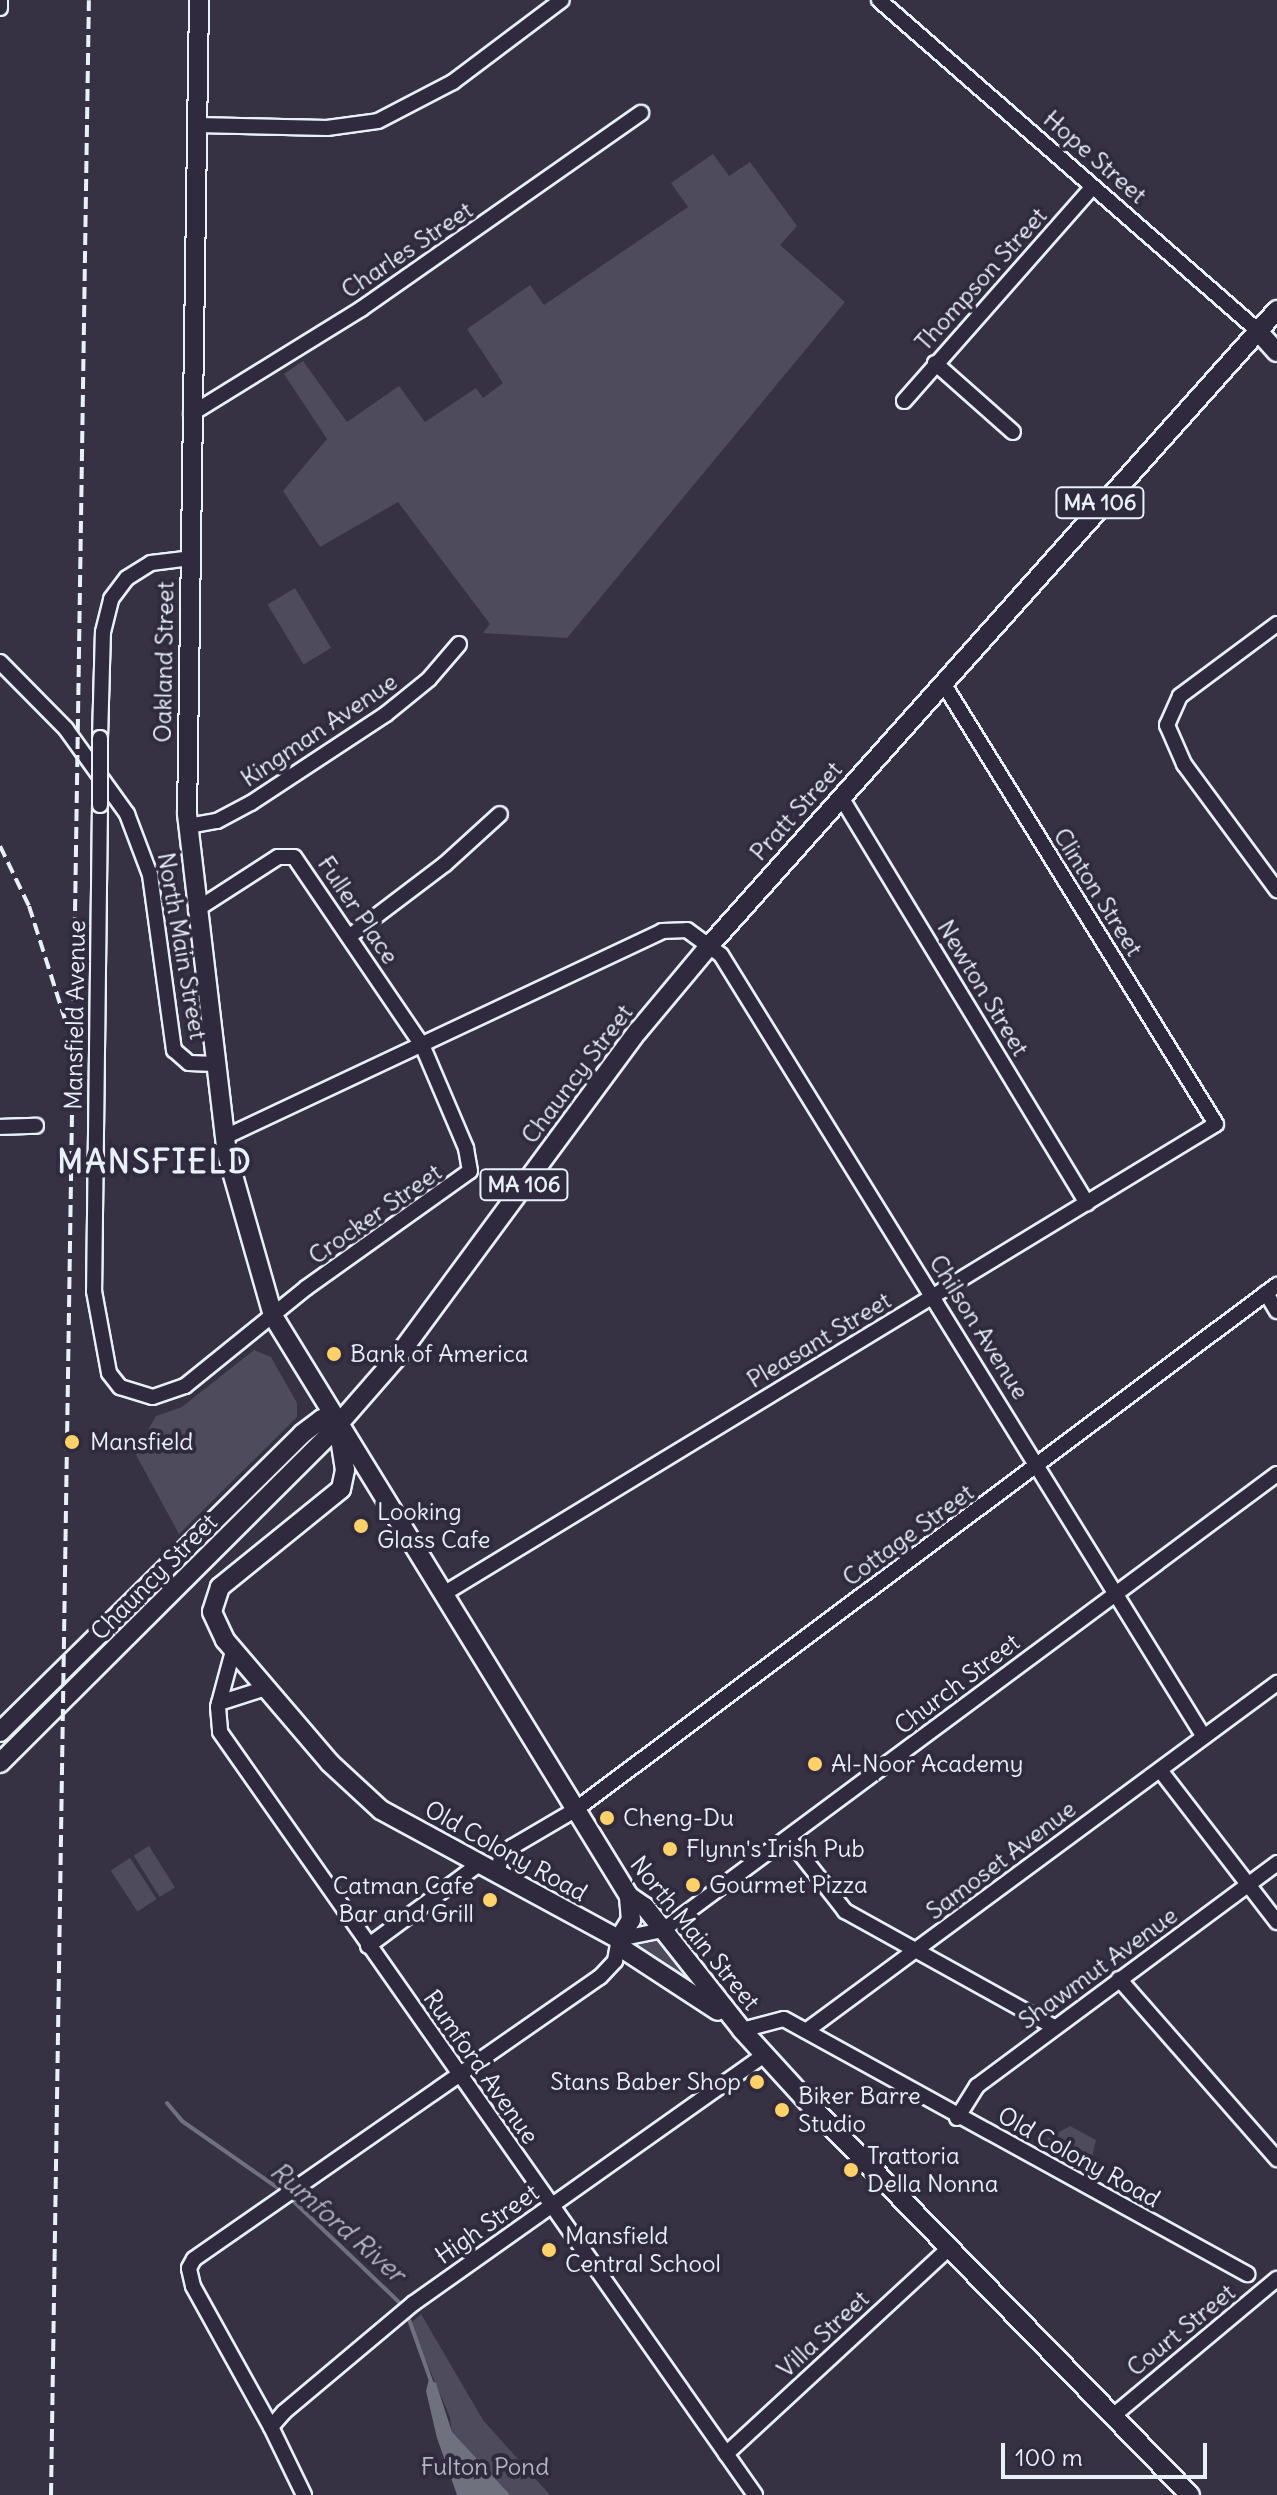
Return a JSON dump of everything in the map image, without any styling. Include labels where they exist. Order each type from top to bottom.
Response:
[{"type":"main road","name":"Oakland Street","points":[[199,0],[189,558],[188,826],[225,1137],[273,1316]]},
{"type":"main road","name":"Pratt Street","points":[[709,946],[1256,329],[1277,310]]},
{"type":"main road","name":"Hope Street","points":[[1256,329],[1277,352]]},
{"type":"main road","name":"Chauncy Street","points":[[0,1763],[398,1356],[638,1031],[709,946]]},
{"type":"main road","name":"North Main Street","points":[[273,1316],[629,1896],[663,1930],[764,2055],[1190,2495]]},
{"type":"main road","name":"Chauncy Street","points":[[0,1732],[302,1434],[322,1419],[337,1421]]},
{"type":"main road","points":[[337,1421],[345,1470],[341,1489],[369,1490],[393,1511]]},
{"type":"main road","name":"Old Colony Road","points":[[341,1489],[220,1587],[213,1602],[213,1621],[233,1651],[355,1789],[381,1810],[619,1939],[623,1949],[695,1992],[742,2030]]},
{"type":"main road","points":[[619,1939],[631,1920],[629,1896]]},
{"type":"street","points":[[0,0],[0,8]]},
{"type":"street","points":[[197,125],[327,128],[378,121],[453,82],[562,0]]},
{"type":"street","name":"Hope Street","points":[[879,0],[1256,329]]},
{"type":"street","name":"Charles Street","points":[[191,414],[361,309],[641,113]]},
{"type":"street","name":"Thompson Street","points":[[904,401],[1092,188]]},
{"type":"street","points":[[935,363],[1013,432]]},
{"type":"street","name":"Mansfield Avenue","points":[[189,558],[151,563],[127,578],[111,599],[103,632],[94,1291],[103,1360],[120,1387],[153,1397],[168,1394],[273,1316]]},
{"type":"street","points":[[1277,624],[1180,696],[1168,718],[1168,734],[1184,764],[1277,890]]},
{"type":"street","name":"Kingman Avenue","points":[[188,826],[233,813],[386,714],[429,679],[459,644]]},
{"type":"street","name":"North Main Street","points":[[0,662],[66,729],[127,814],[150,875],[174,1050],[189,1063],[215,1064]]},
{"type":"street","name":"Clinton Street","points":[[943,683],[1216,1124]]},
{"type":"street","name":"Newton Street","points":[[841,797],[1087,1203]]},
{"type":"street","points":[[350,936],[414,889],[500,814]]},
{"type":"street","name":"Fuller Place","points":[[196,910],[289,854],[310,875],[422,1045]]},
{"type":"street","points":[[225,1137],[670,928],[687,930],[709,946]]},
{"type":"street","name":"Chilson Avenue","points":[[709,946],[721,955],[1040,1466],[1204,1737]]},
{"type":"street","name":"Crocker Street","points":[[273,1316],[470,1171],[466,1148],[422,1045]]},
{"type":"street","name":"Pleasant Street","points":[[445,1593],[1216,1124]]},
{"type":"street","points":[[0,1127],[36,1126]]},
{"type":"street","points":[[1272,1289],[1277,1311]]},
{"type":"street","name":"Cottage Street","points":[[497,1874],[501,1858],[512,1847],[575,1810],[1040,1466],[1272,1289]]},
{"type":"street","name":"Church Street","points":[[663,1930],[1277,1474]]},
{"type":"street","name":"Rumford Avenue","points":[[233,1651],[219,1703],[220,1732],[755,2495]]},
{"type":"street","name":"Samoset Avenue","points":[[806,2031],[1277,1683]]},
{"type":"street","points":[[219,1703],[266,1688]]},
{"type":"street","points":[[1160,1770],[1277,1922]]},
{"type":"street","points":[[788,1838],[845,1911],[913,1953],[1054,2027]]},
{"type":"street","name":"Shawmut Avenue","points":[[957,2118],[977,2086],[1277,1863]]},
{"type":"street","points":[[368,1946],[478,1865]]},
{"type":"street","points":[[304,2495],[271,2427],[193,2286],[189,2268],[202,2252],[600,1977],[615,1961],[619,1939],[663,1930]]},
{"type":"street","points":[[1119,1979],[1277,2159]]},
{"type":"street","points":[[742,2030],[784,2019],[806,2031]]},
{"type":"street","name":"Old Colony Road","points":[[806,2031],[957,2118],[1247,2274]]},
{"type":"street","name":"High Street","points":[[271,2427],[398,2314],[764,2055]]},
{"type":"street","name":"Villa Street","points":[[726,2454],[950,2247]]},
{"type":"street","name":"Court Street","points":[[1113,2416],[1277,2279]]},
{"type":"green space","points":[[713,154],[729,176],[750,162],[797,226],[780,245],[845,302],[567,638],[483,633],[490,624],[398,502],[320,547],[283,491],[327,439],[284,374],[303,361],[347,422],[399,386],[425,422],[476,388],[483,398],[503,383],[467,329],[530,285],[544,305],[688,207],[671,183]]},
{"type":"green space","points":[[295,588],[331,648],[304,664],[268,604]]},
{"type":"green space","points":[[254,1350],[271,1357],[297,1403],[297,1417],[179,1534],[135,1453],[156,1416],[182,1407]]},
{"type":"green space","points":[[149,1846],[175,1888],[160,1897],[134,1856]]},
{"type":"green space","points":[[130,1858],[157,1899],[137,1912],[111,1871]]},
{"type":"green space","points":[[661,1938],[696,1980],[623,1946]]},
{"type":"green space","points":[[1070,2126],[1096,2140],[1092,2158],[1047,2139]]},
{"type":"green space","name":"Fulton Pond","points":[[421,2314],[483,2420],[550,2495],[459,2495],[450,2417],[410,2324]]},
{"type":"water","name":"Fulton Pond","points":[[429,2379],[436,2383],[452,2432],[510,2495],[457,2495],[437,2438],[426,2391]]},
{"type":"waterway","name":"Rumford River","points":[[167,2103],[182,2121],[282,2191]]},
{"type":"waterway","name":"Rumford River","points":[[289,2197],[403,2306]]},
{"type":"waterway","name":"Rumford River","points":[[407,2314],[431,2381]]},
{"type":"railway","points":[[51,2495],[89,0]]},
{"type":"railway","points":[[0,846],[29,906],[67,1026]]},
{"type":"place","name":"Bank of America","points":[[334,1354]]},
{"type":"place","name":"Mansfield","points":[[72,1442]]},
{"type":"place","name":"Looking Glass Cafe","points":[[361,1526]]},
{"type":"place","name":"Al-Noor Academy","points":[[815,1764]]},
{"type":"place","name":"Cheng-Du","points":[[607,1818]]},
{"type":"place","name":"Flynn's Irish Pub","points":[[670,1849]]},
{"type":"place","name":"Gourmet Pizza","points":[[693,1885]]},
{"type":"place","name":"Catman Cafe Bar and Grill","points":[[490,1900]]},
{"type":"place","name":"Stans Baber Shop","points":[[757,2082]]},
{"type":"place","name":"Biker Barre Studio","points":[[782,2110]]},
{"type":"place","name":"Trattoria Della Nonna","points":[[851,2170]]},
{"type":"place","name":"Mansfield Central School","points":[[549,2250]]},
{"type":"district","name":"MANSFIELD","points":[[155,1162]]}]
